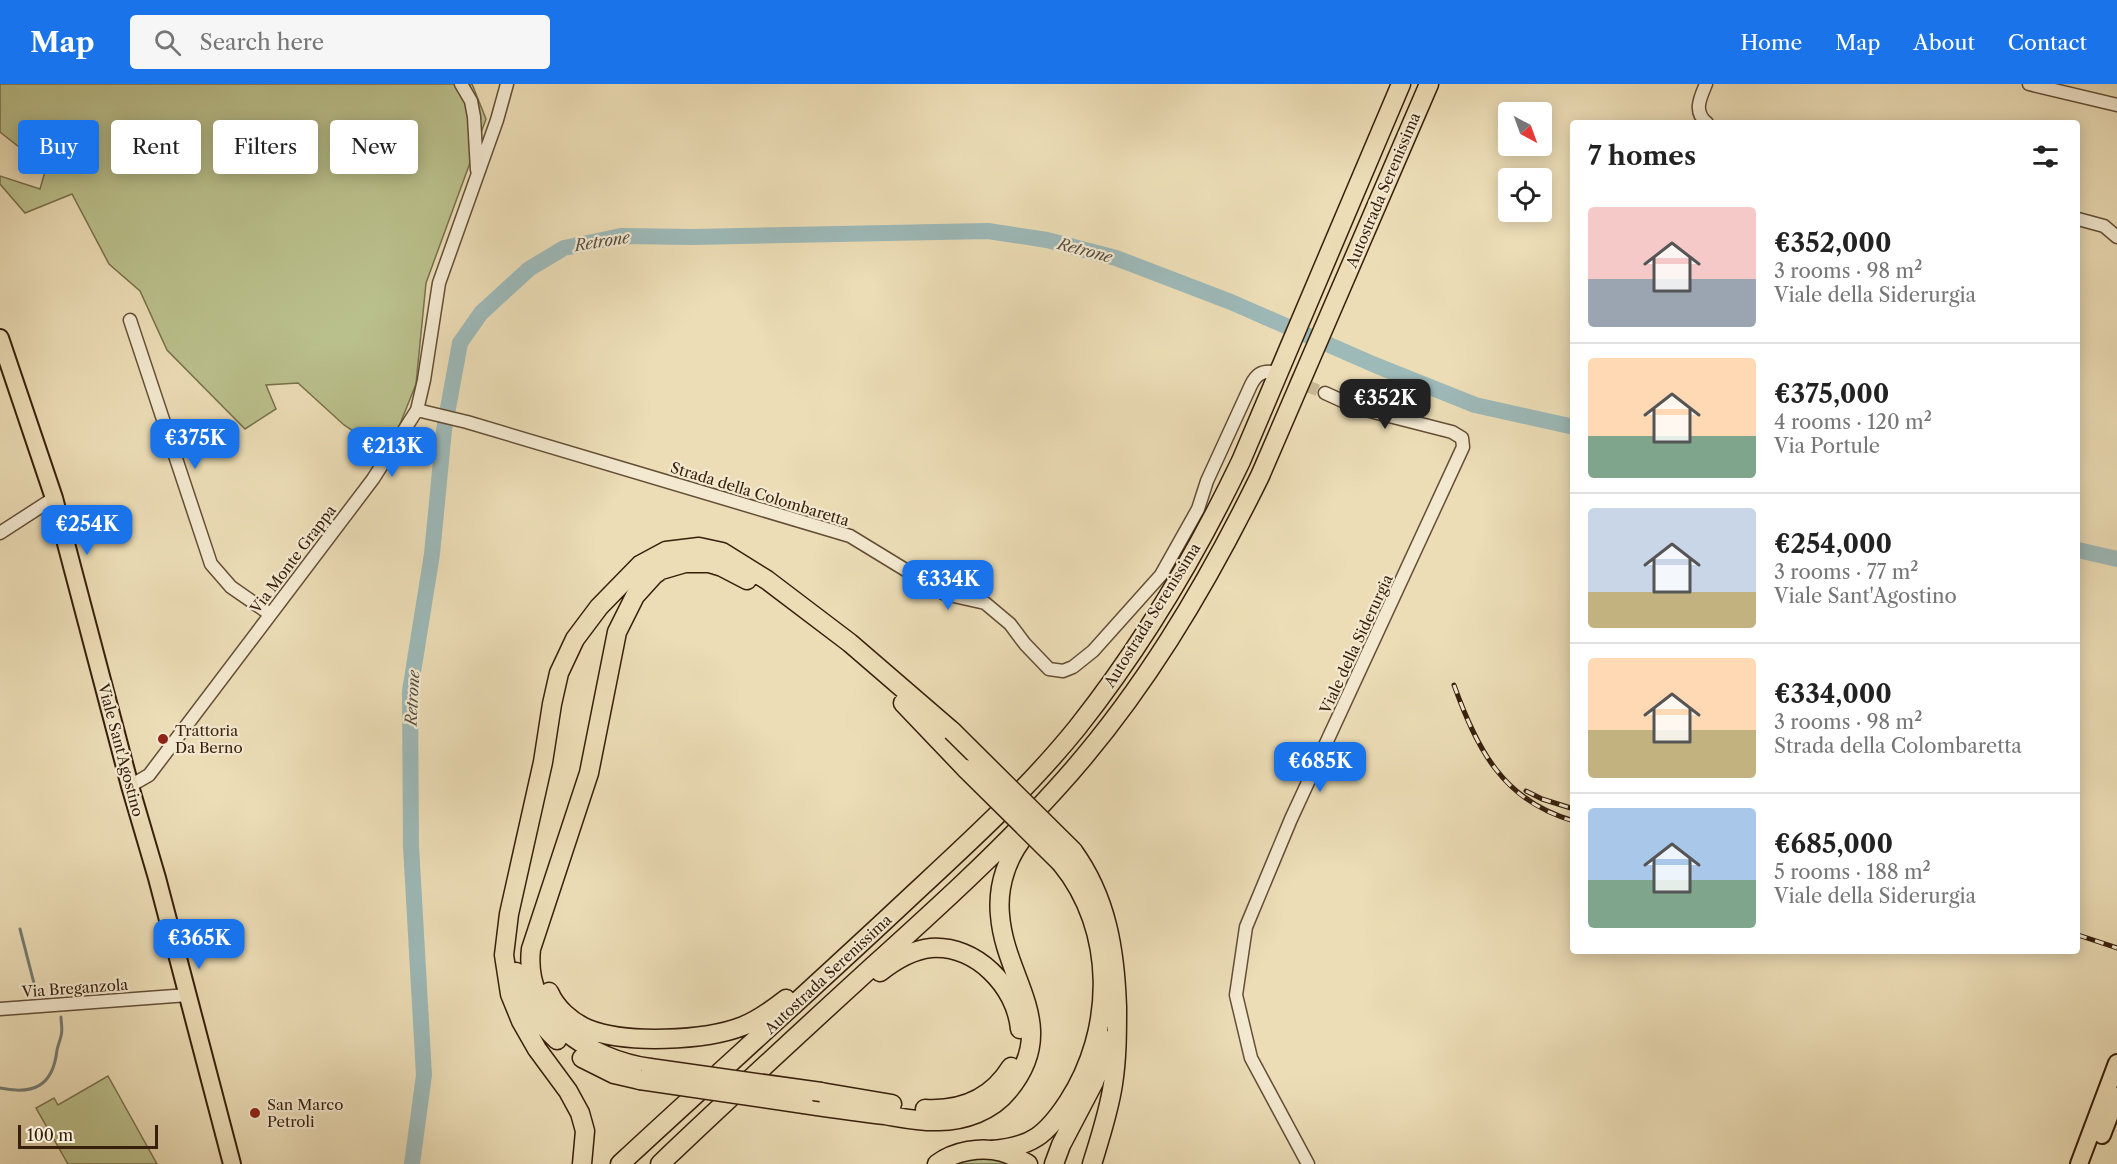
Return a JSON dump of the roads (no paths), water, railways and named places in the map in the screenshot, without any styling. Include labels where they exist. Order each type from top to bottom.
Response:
[{"type":"highway","name":"Autostrada Serenissima","points":[[620,1164],[828,975],[970,841],[1047,762],[1076,728],[1130,656],[1155,618],[1229,487],[1401,84]]},
{"type":"highway","name":"Autostrada Serenissima","points":[[660,1164],[994,854],[1057,788],[1100,736],[1170,641],[1245,508],[1429,84]]},
{"type":"highway","points":[[582,1164],[585,1131],[580,1113],[568,1091],[529,1036],[515,1010],[510,994],[504,956],[508,914],[543,762],[559,673],[575,639],[599,607],[640,565],[666,551],[699,547],[722,552],[767,580],[850,643],[952,731],[1067,857],[1082,892],[1100,945],[1103,996],[1098,1032],[1083,1075],[1065,1107],[1047,1131],[1038,1138],[1017,1147],[970,1151],[935,1163]]},
{"type":"highway","points":[[1092,1164],[1113,1084],[1117,1035],[1112,948],[1106,916],[1090,876],[1067,857],[966,769],[889,689],[784,604],[722,567],[698,562],[672,566],[654,575],[640,588],[627,610],[618,632],[589,773],[537,928],[529,962],[533,983],[543,1004],[561,1028],[583,1046],[645,1074],[804,1104],[917,1120],[951,1121],[984,1110],[999,1101],[1014,1084],[1028,1055],[1031,1029],[1026,999],[1007,949],[1001,925],[1000,895],[1005,871],[1020,842],[1082,771],[1119,724],[1157,669],[1170,641]]},
{"type":"highway","points":[[548,896],[540,933],[540,964],[550,995],[567,1015],[577,1023],[602,1033],[668,1038],[704,1036],[743,1026],[773,1009],[889,907],[970,841]]},
{"type":"highway","points":[[508,914],[517,976],[528,1006],[556,1040],[583,1059],[614,1074],[645,1074],[821,1092],[895,1105],[935,1109],[963,1105],[976,1101],[997,1086],[1011,1067],[1016,1055],[1020,1032],[1013,1001],[990,970],[970,956],[941,948],[908,954],[886,967],[869,981],[770,1072],[660,1164]]},
{"type":"highway","points":[[1054,1164],[1061,1144],[1101,1067],[1109,1042],[1116,988]]},
{"type":"highway","points":[[992,1150],[1003,1152],[1028,1164]]},
{"type":"main road","name":"Viale Sant'Agostino","points":[[0,338],[54,498],[232,1164]]},
{"type":"main road","points":[[2079,1164],[2117,1063]]},
{"type":"main road","points":[[2091,1164],[2117,1096]]},
{"type":"street","points":[[461,84],[471,101],[474,117],[477,177]]},
{"type":"street","name":"Via Monte Grappa","points":[[130,786],[149,775],[373,479],[417,410],[439,283],[507,84]]},
{"type":"street","points":[[1703,120],[1700,118],[1698,102],[1706,84]]},
{"type":"street","points":[[2029,84],[2117,105]]},
{"type":"street","points":[[2080,220],[2104,226],[2117,237]]},
{"type":"street","points":[[2104,226],[2117,221]]},
{"type":"street","points":[[130,320],[211,564],[231,587],[270,614]]},
{"type":"street","name":"Strada della Colombaretta","points":[[417,410],[467,422],[850,536],[945,594],[985,603],[1010,624],[1049,669],[1063,671],[1073,667],[1093,651],[1161,575],[1198,509],[1207,481],[1251,384],[1256,376],[1264,372],[1272,372]]},
{"type":"street","name":"Viale della Siderurgia","points":[[1308,1164],[1251,1058],[1236,995],[1246,927],[1291,819],[1463,447],[1462,438],[1452,432],[1358,408],[1325,393]]},
{"type":"street","points":[[0,533],[54,498]]},
{"type":"street","name":"Via Breganzola","points":[[0,1009],[188,995]]},
{"type":"waterway","name":"Retrone","points":[[412,1164],[424,1075],[411,846],[410,691],[432,554],[444,430],[460,343],[481,313],[529,269],[564,248],[621,236],[693,237],[988,231],[1047,240],[1116,258],[1231,302],[1375,365],[1475,405],[1570,426]]},
{"type":"waterway","name":"Retrone","points":[[2080,550],[2117,559]]},
{"type":"waterway","points":[[20,929],[37,995]]},
{"type":"waterway","points":[[0,1088],[32,1089],[46,1080],[55,1062],[62,1034],[61,1017]]},
{"type":"tunnel","points":[[1273,373],[1325,393]]},
{"type":"railway","points":[[1454,685],[1472,730],[1496,770],[1529,800],[1549,812],[1570,820]]},
{"type":"railway","points":[[1526,791],[1570,808]]},
{"type":"railway","points":[[2080,936],[2117,948]]},
{"type":"place","name":"Trattoria Da Berno","points":[[163,739]]},
{"type":"place","name":"San Marco Petroli","points":[[255,1113]]}]
